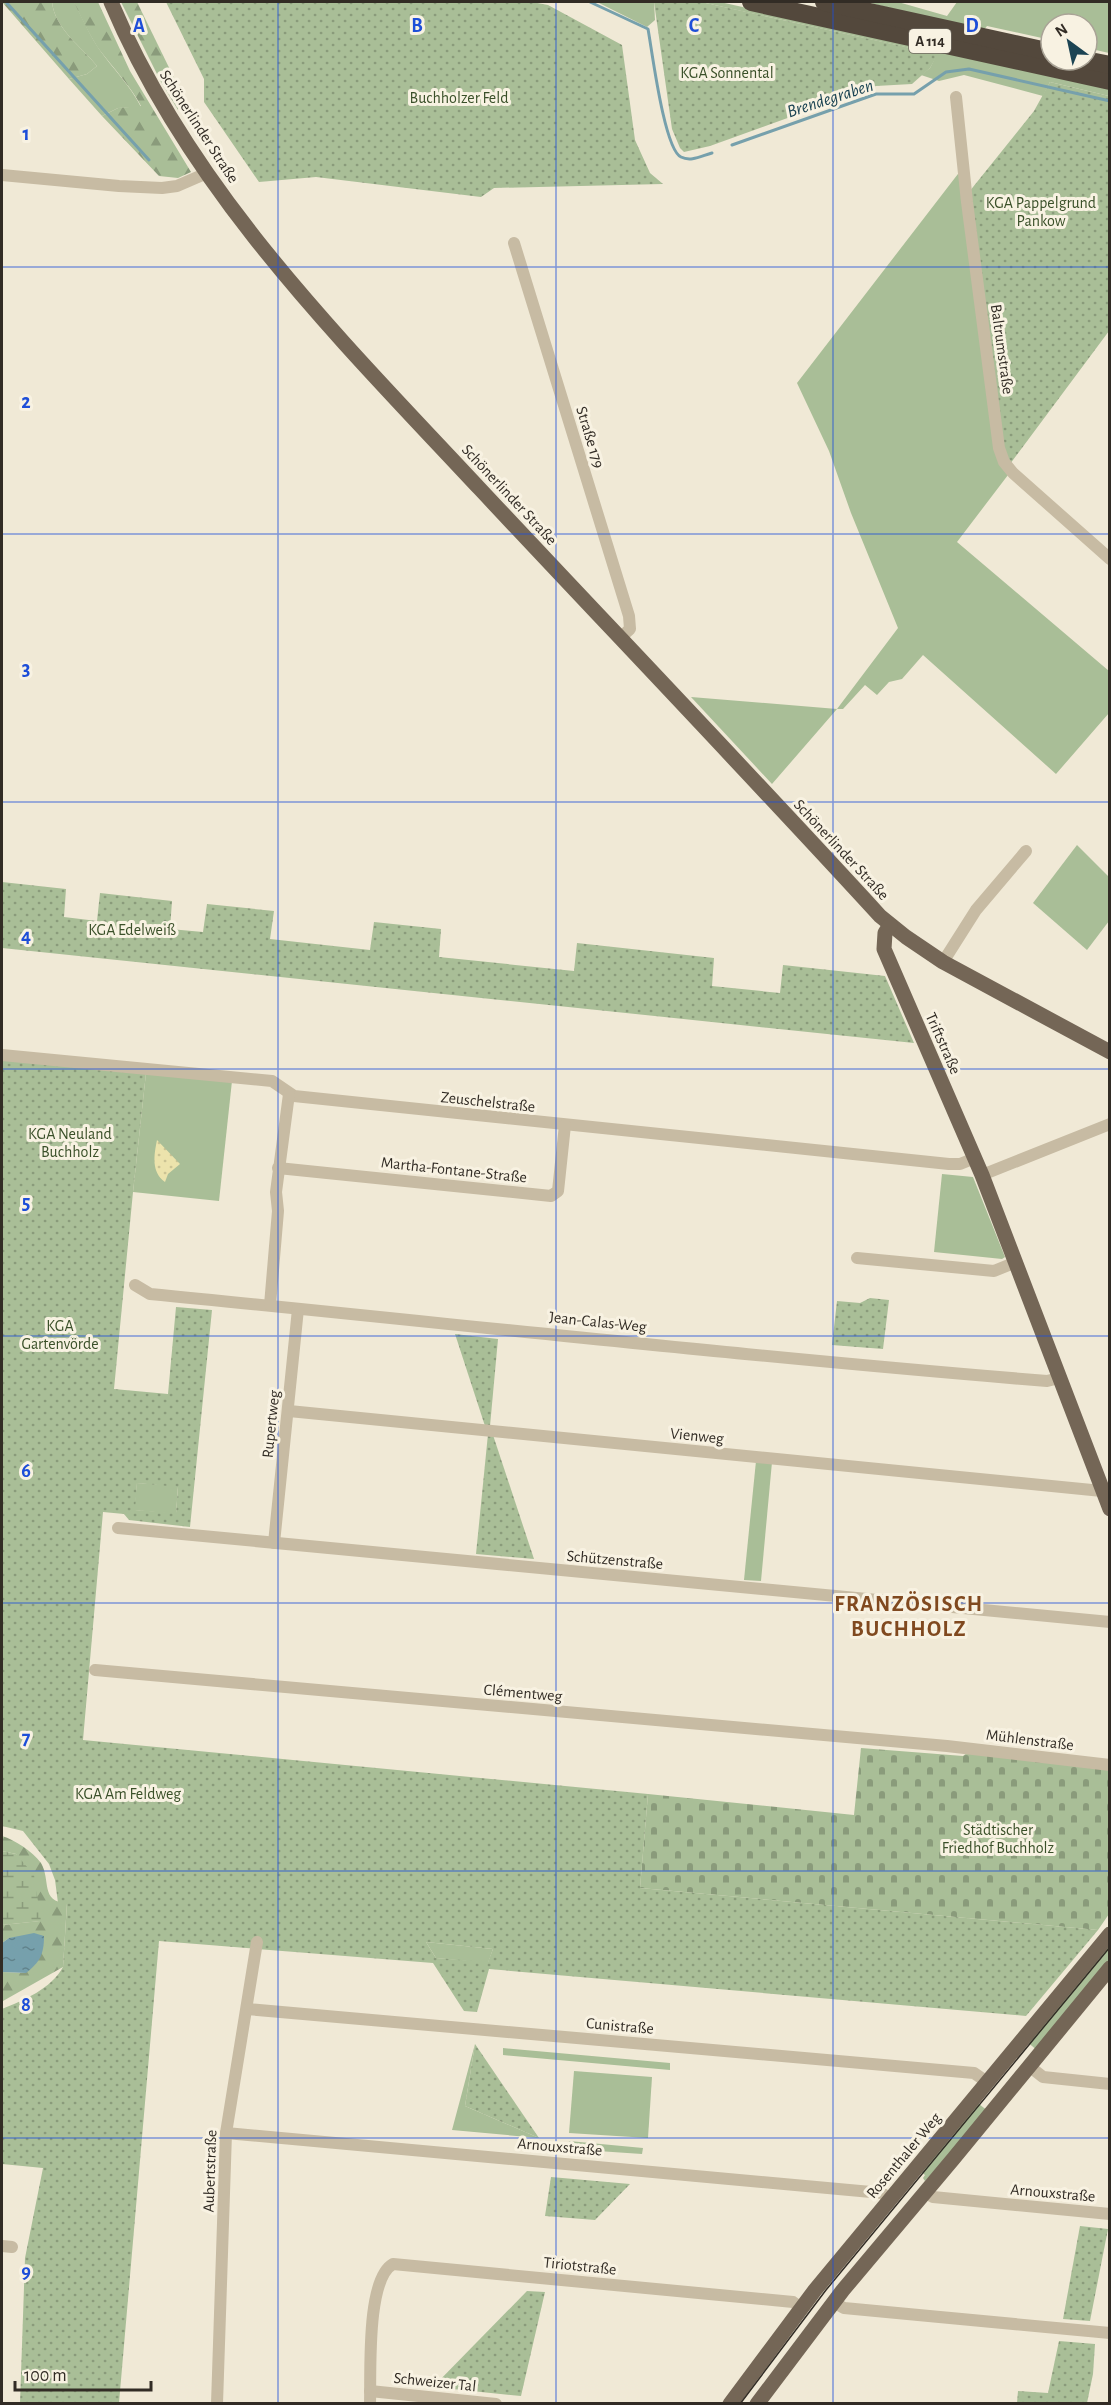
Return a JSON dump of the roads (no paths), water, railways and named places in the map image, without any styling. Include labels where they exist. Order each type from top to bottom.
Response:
[{"type":"highway","name":"A 114","points":[[751,2],[1110,81]]},
{"type":"highway","name":"A 114","points":[[824,2],[1039,49]]},
{"type":"highway","points":[[829,2],[856,9]]},
{"type":"main road","name":"Schönerlinder Straße","points":[[111,2],[145,73],[181,135],[207,173],[286,276],[620,638],[890,925],[943,962],[1110,1052]]},
{"type":"main road","name":"Triftstraße","points":[[890,925],[885,933],[884,948],[982,1175],[1110,1509]]},
{"type":"main road","name":"Rosenthaler Weg","points":[[730,2403],[801,2308],[889,2199],[1110,1934]]},
{"type":"main road","points":[[757,2403],[833,2302],[1110,1968]]},
{"type":"main road","points":[[1012,2052],[1029,2066]]},
{"type":"main road","points":[[987,2082],[1004,2096]]},
{"type":"street","name":"Baltrumstraße","points":[[956,96],[967,202],[999,448],[1004,462],[1012,473],[1110,559]]},
{"type":"street","points":[[2,175],[162,188],[177,186],[207,173]]},
{"type":"street","name":"Straße 179","points":[[514,243],[629,616],[630,629],[620,638]]},
{"type":"street","points":[[943,962],[976,910],[1026,851]]},
{"type":"street","name":"Zeuschelstraße","points":[[2,1055],[272,1081],[278,1083],[289,1094],[429,1112],[949,1164],[960,1164],[975,1158]]},
{"type":"street","points":[[270,1305],[278,1211],[276,1192],[278,1167],[289,1094]]},
{"type":"street","points":[[982,1175],[1110,1124]]},
{"type":"street","name":"Martha-Fontane-Straße","points":[[278,1167],[551,1196],[558,1191],[565,1125]]},
{"type":"street","points":[[857,1258],[994,1271],[1016,1262]]},
{"type":"street","name":"Jean-Calas-Weg","points":[[135,1285],[150,1294],[298,1309],[933,1372],[1047,1381],[1059,1378]]},
{"type":"street","name":"Rupertweg","points":[[274,1543],[298,1309]]},
{"type":"street","name":"Vienweg","points":[[289,1411],[1102,1491]]},
{"type":"street","name":"Schützenstraße","points":[[118,1528],[1110,1622]]},
{"type":"street","name":"Clémentweg","points":[[95,1670],[947,1746]]},
{"type":"street","name":"Mühlenstraße","points":[[947,1746],[1110,1765]]},
{"type":"street","name":"Aubertstraße","points":[[217,2403],[226,2133],[257,1942]]},
{"type":"street","name":"Cunistraße","points":[[247,2009],[974,2073],[987,2082]]},
{"type":"street","points":[[1029,2066],[1043,2077],[1110,2084]]},
{"type":"street","name":"Arnouxstraße","points":[[226,2133],[882,2193],[889,2199]]},
{"type":"street","name":"Arnouxstraße","points":[[924,2192],[933,2197],[1110,2214]]},
{"type":"street","name":"Tiriotstraße","points":[[370,2397],[375,2296],[383,2273],[393,2264],[793,2302],[801,2308]]},
{"type":"street","points":[[833,2302],[844,2308],[1110,2333]]},
{"type":"street","name":"Schweizer Tal","points":[[370,2397],[496,2403]]},
{"type":"water","points":[[34,1933],[44,1936],[42,1953],[35,1965],[26,1973],[2,1972],[2,1943],[9,1938]]},
{"type":"waterway","points":[[6,2],[149,160]]},
{"type":"waterway","name":"Brendegraben","points":[[590,2],[648,29],[664,119],[675,150],[681,157],[689,159],[712,153]]},
{"type":"waterway","name":"Brendegraben","points":[[732,145],[876,94],[914,94],[946,72],[969,69],[1110,101]]},
{"type":"tram line","points":[[740,2404],[826,2290],[1110,1947]]},
{"type":"district","name":"FRANZÖSISCH BUCHHOLZ","points":[[909,1616]]},
{"type":"park label","name":"KGA Sonnental","points":[[727,72]]},
{"type":"park label","name":"Buchholzer Feld","points":[[459,97]]},
{"type":"park label","name":"KGA Pappelgrund Pankow","points":[[1041,211]]},
{"type":"park label","name":"KGA Edelweiß","points":[[132,929]]},
{"type":"park label","name":"KGA Neuland Buchholz","points":[[70,1142]]},
{"type":"park label","name":"KGA Gartenvörde","points":[[60,1334]]},
{"type":"park label","name":"KGA Am Feldweg","points":[[128,1793]]},
{"type":"park label","name":"Städtischer Friedhof Buchholz","points":[[998,1838]]}]
